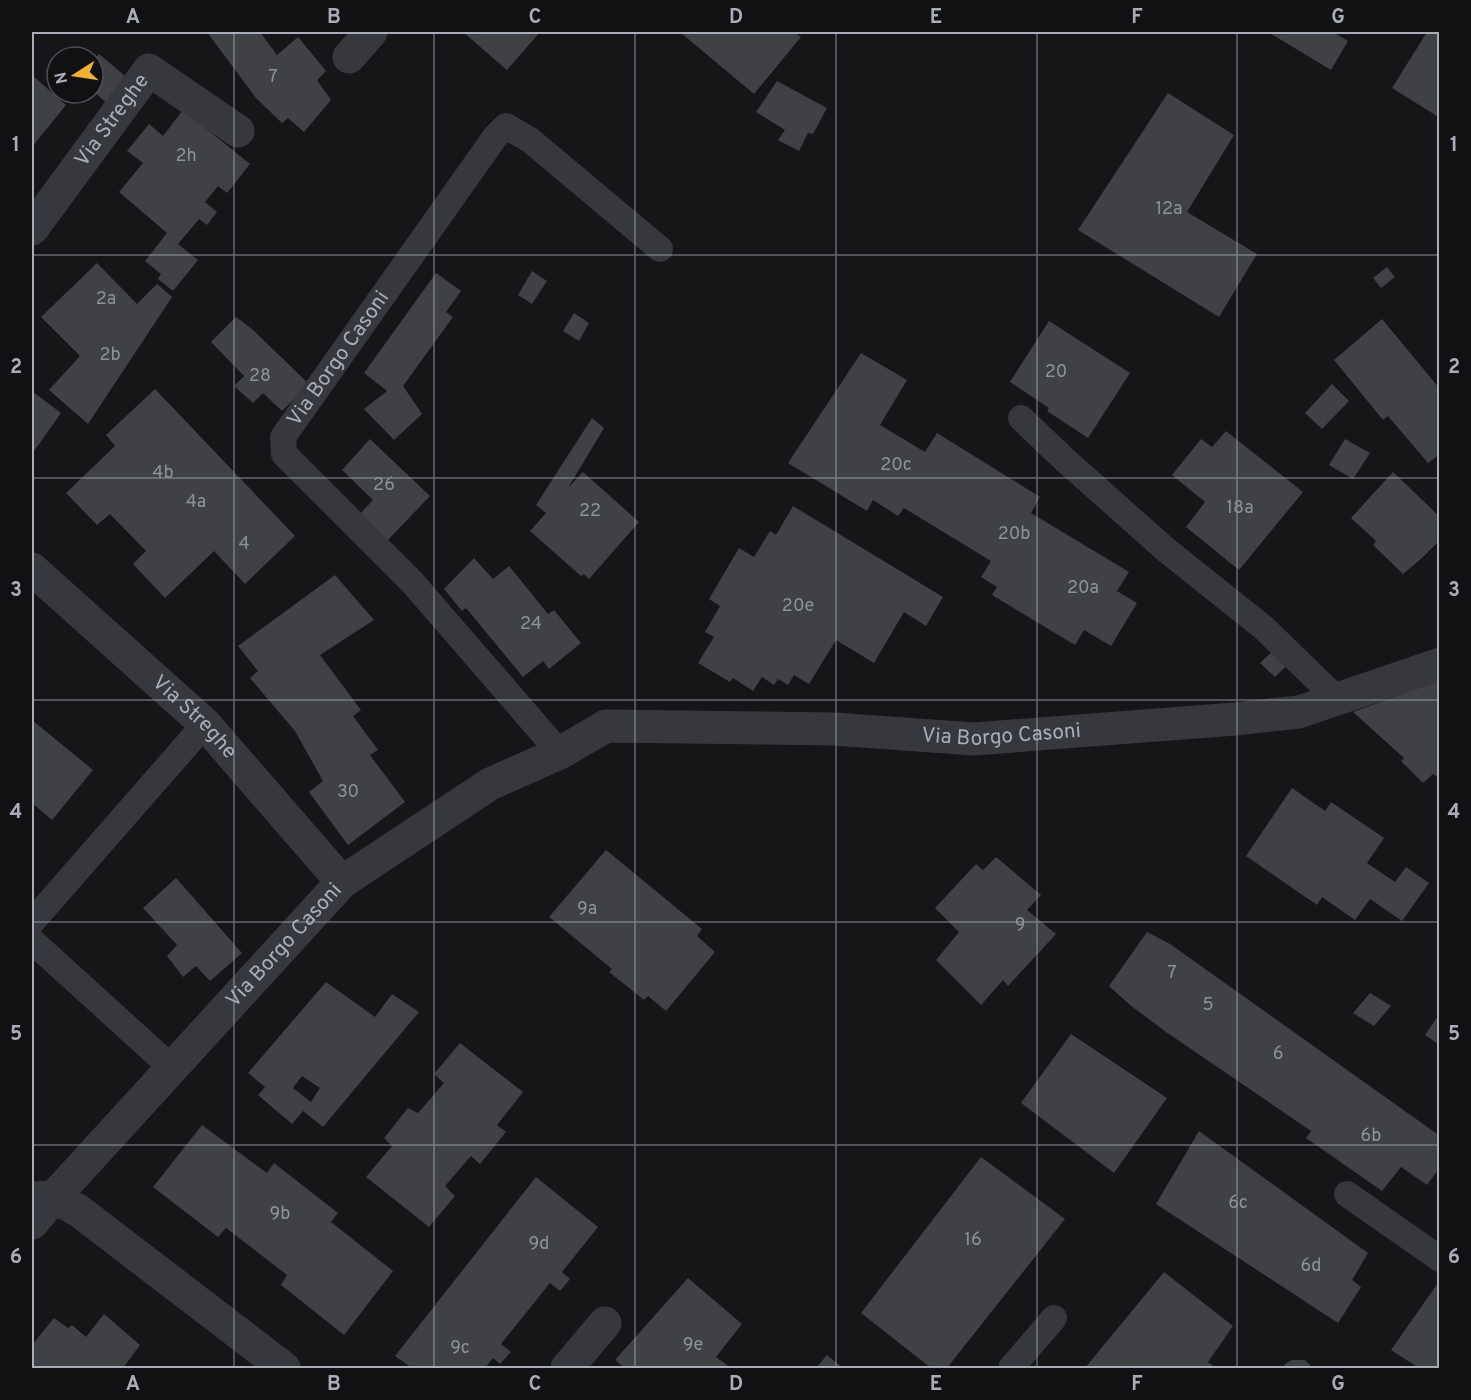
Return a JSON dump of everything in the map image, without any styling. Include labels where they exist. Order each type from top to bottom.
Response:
[{"type":"street","points":[[349,57],[370,32]]},
{"type":"street","name":"Via Streghe","points":[[32,229],[149,70],[238,131]]},
{"type":"street","name":"Via Streghe","points":[[32,569],[205,724],[342,882]]},
{"type":"street","name":"Via Borgo Casoni","points":[[32,1223],[43,1198],[172,1068],[342,882],[490,784],[560,753],[606,726],[834,729],[974,739],[1235,719],[1299,711],[1440,664]]},
{"type":"street","points":[[43,1198],[79,1211],[284,1368]]},
{"type":"street","points":[[567,1368],[605,1323]]},
{"type":"lane","name":"Via Borgo Casoni","points":[[560,753],[411,582],[284,454],[283,437],[495,137],[506,126],[530,140],[660,249]]},
{"type":"lane","points":[[1021,418],[1165,549],[1264,628],[1337,699]]},
{"type":"lane","points":[[32,922],[205,724]]},
{"type":"lane","points":[[32,941],[172,1068]]},
{"type":"lane","points":[[1347,1194],[1440,1259]]},
{"type":"lane","points":[[1011,1368],[1054,1318]]},
{"type":"building","points":[[207,32],[260,32],[277,55],[298,37],[326,71],[317,80],[331,100],[304,132],[288,118],[282,123],[256,98]]},
{"type":"building","points":[[463,32],[540,32],[507,70]]},
{"type":"building","points":[[682,32],[794,32],[801,37],[754,94]]},
{"type":"building","points":[[1268,32],[1333,32],[1348,41],[1331,70]]},
{"type":"building","points":[[1427,32],[1440,35],[1440,118],[1392,88]]},
{"type":"building","points":[[105,59],[131,81],[110,106],[105,102]]},
{"type":"building","points":[[32,75],[45,86],[45,105],[66,105],[32,147]]},
{"type":"building","points":[[777,81],[827,108],[813,134],[808,133],[799,151],[778,140],[785,130],[756,112]]},
{"type":"building","points":[[1168,93],[1234,135],[1187,212],[1257,254],[1219,317],[1078,230]]},
{"type":"building","points":[[183,110],[250,164],[227,193],[218,186],[205,202],[217,212],[207,225],[199,219],[178,244],[198,260],[173,291],[158,279],[161,274],[145,261],[167,233],[119,192],[143,163],[127,151],[149,124],[163,136]]},
{"type":"building","points":[[97,263],[137,304],[157,284],[172,297],[88,424],[49,390],[80,356],[41,317]]},
{"type":"building","points":[[1387,267],[1395,277],[1381,288],[1373,278]]},
{"type":"building","points":[[532,271],[547,281],[532,304],[518,295]]},
{"type":"building","points":[[436,273],[461,291],[446,312],[453,317],[403,386],[422,414],[394,440],[364,409],[387,391],[364,373]]},
{"type":"building","points":[[574,313],[589,323],[579,341],[563,331]]},
{"type":"building","points":[[236,317],[252,329],[309,384],[282,411],[263,393],[253,403],[234,386],[244,376],[211,342]]},
{"type":"building","points":[[1382,319],[1440,389],[1440,454],[1428,463],[1388,416],[1383,420],[1334,360]]},
{"type":"building","points":[[1049,321],[1130,373],[1088,438],[1047,411],[1049,408],[1010,382]]},
{"type":"building","points":[[861,353],[907,380],[880,425],[925,452],[937,433],[1040,497],[1031,513],[1129,572],[1117,591],[1137,603],[1111,646],[1084,630],[1075,645],[992,595],[997,587],[981,577],[991,561],[904,508],[898,516],[873,500],[867,511],[788,463]]},
{"type":"building","points":[[1332,384],[1349,401],[1322,429],[1305,413]]},
{"type":"building","points":[[155,389],[295,536],[245,584],[214,551],[165,598],[133,564],[146,551],[110,514],[97,525],[66,493],[115,446],[106,435]]},
{"type":"building","points":[[32,391],[61,413],[32,454]]},
{"type":"building","points":[[592,418],[604,428],[568,488],[583,472],[639,522],[589,579],[584,574],[581,576],[530,531],[546,513],[536,505]]},
{"type":"building","points":[[1226,431],[1303,492],[1239,570],[1186,527],[1205,502],[1172,475],[1201,439],[1212,447]]},
{"type":"building","points":[[370,439],[430,496],[387,541],[359,515],[373,500],[342,470]]},
{"type":"building","points":[[1345,439],[1370,453],[1353,479],[1329,465]]},
{"type":"building","points":[[1393,472],[1440,517],[1440,540],[1403,574],[1373,545],[1376,541],[1351,518]]},
{"type":"building","points":[[793,506],[943,597],[926,626],[904,612],[874,663],[836,640],[809,684],[794,675],[788,685],[778,679],[774,685],[762,677],[753,691],[733,678],[730,682],[698,663],[714,637],[705,632],[720,606],[709,599],[739,548],[754,557],[770,531],[776,535]]},
{"type":"building","points":[[474,558],[493,579],[509,566],[548,614],[554,610],[581,643],[549,669],[543,661],[523,677],[466,608],[462,611],[444,589]]},
{"type":"building","points":[[335,575],[374,620],[320,655],[361,710],[353,716],[378,750],[370,755],[405,802],[348,845],[309,792],[323,781],[295,731],[250,678],[258,671],[238,646]]},
{"type":"building","points":[[1275,649],[1290,662],[1275,677],[1260,663]]},
{"type":"building","points":[[1440,680],[1440,779],[1433,774],[1423,783],[1401,761],[1404,758],[1353,712]]},
{"type":"building","points":[[32,720],[93,770],[52,820],[32,803]]},
{"type":"building","points":[[1292,788],[1325,811],[1331,802],[1384,838],[1367,863],[1395,882],[1406,867],[1429,883],[1402,921],[1370,899],[1355,920],[1322,897],[1317,905],[1246,856]]},
{"type":"building","points":[[606,850],[702,929],[697,936],[715,952],[666,1011],[648,996],[644,1000],[609,972],[612,969],[549,917]]},
{"type":"building","points":[[996,857],[1041,895],[1027,910],[1056,934],[1008,986],[1003,980],[981,1005],[936,960],[959,932],[935,908],[976,864],[983,870]]},
{"type":"building","points":[[176,878],[242,953],[210,981],[196,966],[183,977],[167,956],[177,945],[143,908]]},
{"type":"building","points":[[1147,932],[1170,944],[1440,1136],[1440,1167],[1427,1185],[1401,1167],[1382,1191],[1306,1138],[1311,1131],[1130,1005],[1109,986]]},
{"type":"building","points":[[326,982],[375,1017],[392,994],[419,1012],[323,1127],[303,1111],[292,1124],[258,1095],[265,1087],[248,1073]],"holes":[[[302,1076],[320,1088],[311,1102],[293,1088]]]},
{"type":"building","points":[[1370,993],[1391,1006],[1374,1026],[1353,1013]]},
{"type":"building","points":[[1440,1013],[1440,1045],[1425,1035]]},
{"type":"building","points":[[1071,1034],[1167,1098],[1114,1173],[1021,1103]]},
{"type":"building","points":[[460,1043],[523,1092],[497,1125],[506,1132],[480,1164],[471,1156],[445,1186],[455,1196],[429,1227],[366,1177],[392,1146],[384,1138],[408,1108],[418,1113],[444,1083],[434,1074]]},
{"type":"building","points":[[202,1125],[267,1173],[274,1163],[338,1213],[331,1222],[393,1271],[344,1335],[281,1285],[287,1275],[226,1228],[218,1237],[153,1187]]},
{"type":"building","points":[[1199,1131],[1368,1253],[1352,1280],[1361,1287],[1338,1323],[1156,1204]]},
{"type":"building","points":[[981,1157],[1065,1219],[947,1368],[931,1368],[861,1313]]},
{"type":"building","points":[[536,1177],[598,1227],[562,1272],[570,1279],[560,1291],[550,1283],[501,1344],[511,1352],[500,1364],[493,1358],[485,1368],[412,1368],[395,1356]]},
{"type":"building","points":[[1164,1272],[1233,1326],[1208,1362],[1216,1368],[1085,1368]]},
{"type":"building","points":[[688,1278],[742,1324],[716,1357],[731,1368],[625,1368],[615,1360]]},
{"type":"building","points":[[1440,1280],[1440,1368],[1419,1368],[1391,1350]]},
{"type":"building","points":[[104,1314],[140,1345],[123,1368],[32,1368],[32,1345],[54,1318],[68,1328],[72,1325],[86,1337]]},
{"type":"building","points":[[827,1355],[843,1368],[816,1368]]},
{"type":"building","points":[[1292,1360],[1305,1360],[1313,1368],[1282,1368]]}]
